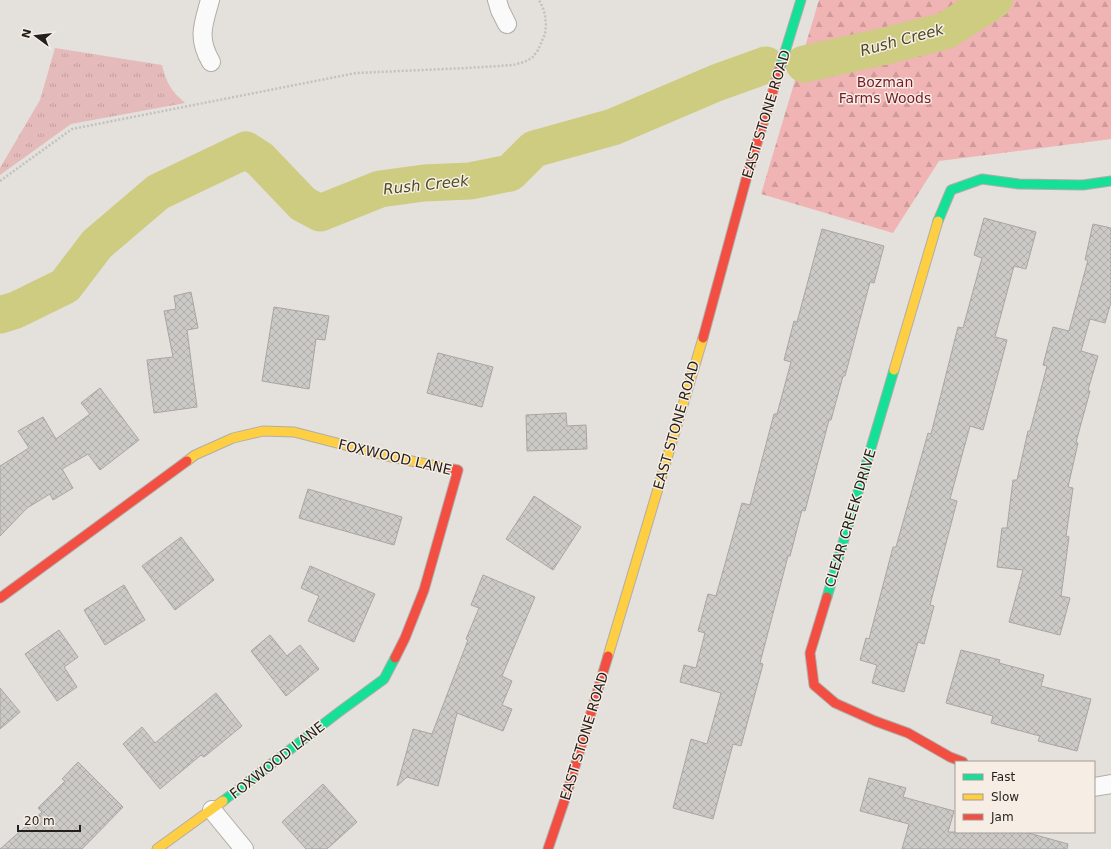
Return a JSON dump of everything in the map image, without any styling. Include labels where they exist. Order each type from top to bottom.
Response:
[{"type":"street","points":[[210,0],[202,31],[203,43],[211,62]]},
{"type":"street","points":[[497,0],[507,24]]},
{"type":"street","name":"EAST STONE ROAD","points":[[548,849],[567,793],[672,442],[747,176],[800,0]]},
{"type":"street","name":"CLEAR CREEK DRIVE","points":[[960,761],[950,757],[908,733],[875,721],[835,703],[814,684],[810,653],[938,221],[951,190],[982,179],[1019,184],[1083,185],[1111,181]]},
{"type":"street","name":"FOXWOOD LANE","points":[[0,598],[196,455],[233,438],[263,431],[294,432],[391,457],[458,470],[424,590],[405,638],[384,679],[212,810],[156,849]]},
{"type":"street","points":[[1095,787],[1111,784]]},
{"type":"street","points":[[212,810],[244,849]]},
{"type":"path","points":[[0,181],[72,129],[356,73],[513,65],[524,62],[532,58],[538,50],[545,34],[546,24],[544,8],[539,0]]},
{"type":"green space","name":"Bozman Farms Woods","points":[[819,0],[1111,0],[1111,139],[939,161],[893,233],[761,194]]},
{"type":"green space","points":[[55,48],[162,65],[170,86],[185,103],[71,124],[0,175],[0,168],[40,100]]},
{"type":"building","points":[[984,218],[1036,232],[1026,269],[1014,266],[995,337],[1007,340],[983,430],[970,426],[950,499],[957,501],[930,605],[934,606],[924,644],[918,642],[904,692],[872,683],[877,665],[860,660],[866,638],[869,639],[893,547],[896,547],[928,433],[931,434],[958,327],[963,328],[982,258],[974,255]]},
{"type":"building","points":[[1093,224],[1111,228],[1111,302],[1105,323],[1090,319],[1081,351],[1098,356],[1088,390],[1090,391],[1076,442],[1078,443],[1068,487],[1073,488],[1066,536],[1069,537],[1061,596],[1070,598],[1060,635],[1009,622],[1023,570],[997,567],[1002,528],[1007,528],[1013,480],[1017,480],[1028,431],[1030,431],[1047,366],[1043,365],[1053,327],[1069,331],[1088,260],[1085,260]]},
{"type":"building","points":[[822,229],[884,246],[874,283],[870,282],[845,376],[843,376],[831,420],[829,420],[805,511],[802,510],[790,556],[788,556],[760,663],[763,664],[741,746],[733,744],[713,819],[673,808],[691,739],[707,744],[721,693],[680,682],[684,665],[696,668],[705,633],[698,631],[708,594],[716,596],[742,503],[750,505],[774,414],[777,414],[791,362],[784,360],[794,321],[797,322]]},
{"type":"building","points":[[191,292],[198,328],[187,330],[197,407],[154,413],[147,360],[173,357],[164,311],[176,309],[174,296]]},
{"type":"building","points":[[274,307],[329,316],[325,340],[316,339],[309,389],[262,381]]},
{"type":"building","points":[[438,353],[493,367],[482,407],[427,393]]},
{"type":"building","points":[[100,388],[139,440],[100,470],[88,454],[62,469],[73,488],[53,500],[50,494],[27,508],[0,536],[0,466],[29,448],[18,431],[43,417],[56,439],[90,414],[81,403]]},
{"type":"building","points":[[566,413],[567,426],[586,425],[587,449],[527,451],[526,415]]},
{"type":"building","points":[[308,489],[402,517],[394,545],[299,518]]},
{"type":"building","points":[[534,496],[581,527],[553,570],[506,539]]},
{"type":"building","points":[[181,537],[214,580],[175,610],[142,566]]},
{"type":"building","points":[[310,566],[375,594],[354,642],[308,621],[319,596],[301,588]]},
{"type":"building","points":[[483,575],[535,597],[502,676],[512,681],[502,705],[512,709],[503,731],[457,713],[438,786],[407,777],[397,786],[413,729],[432,734],[468,640],[466,639],[479,608],[471,605]]},
{"type":"building","points":[[124,585],[145,620],[105,645],[84,610]]},
{"type":"building","points":[[59,630],[78,657],[64,667],[77,687],[57,701],[25,654]]},
{"type":"building","points":[[270,635],[287,656],[300,645],[319,669],[286,696],[251,651]]},
{"type":"building","points":[[961,650],[1000,660],[999,663],[1044,675],[1041,686],[1091,699],[1077,751],[1038,741],[1040,736],[991,723],[993,716],[946,703]]},
{"type":"building","points":[[0,688],[20,712],[0,729]]},
{"type":"building","points":[[216,693],[242,726],[204,757],[201,755],[160,789],[123,744],[142,727],[155,743]]},
{"type":"building","points":[[78,762],[123,807],[82,849],[0,849],[42,812],[38,808],[65,781],[62,779]]},
{"type":"building","points":[[869,778],[906,788],[903,797],[954,811],[948,832],[1029,833],[1068,844],[1067,849],[902,849],[909,824],[860,811]]},
{"type":"building","points":[[323,784],[357,822],[327,849],[306,849],[282,822]]},
{"type":"waterway","name":"Rush Creek","points":[[804,64],[945,31],[994,0]]},
{"type":"waterway","name":"Rush Creek","points":[[0,315],[16,310],[65,286],[97,244],[158,192],[246,150],[260,159],[303,204],[320,213],[380,189],[424,183],[470,181],[510,173],[534,149],[613,127],[716,83],[766,65]]},
{"type":"traffic: fast","points":[[780,68],[801,0]]},
{"type":"traffic: fast","points":[[938,221],[951,190],[982,179],[1019,184],[1083,185],[1111,181]]},
{"type":"traffic: fast","points":[[827,597],[894,370]]},
{"type":"traffic: fast","points":[[223,801],[384,679],[395,658]]},
{"type":"traffic: slow","points":[[894,370],[938,221]]},
{"type":"traffic: slow","points":[[608,656],[703,338]]},
{"type":"traffic: slow","points":[[187,461],[195,455],[233,438],[263,431],[294,432],[391,457],[442,467]]},
{"type":"traffic: slow","points":[[157,849],[223,801]]},
{"type":"traffic: jam","points":[[703,338],[747,176],[780,68]]},
{"type":"traffic: jam","points":[[0,598],[187,461]]},
{"type":"traffic: jam","points":[[395,658],[405,638],[424,590],[458,470],[442,467]]},
{"type":"traffic: jam","points":[[827,597],[810,653],[814,685],[835,703],[875,721],[908,733],[950,757],[960,761]]},
{"type":"traffic: jam","points":[[548,849],[567,793],[608,656]]}]
